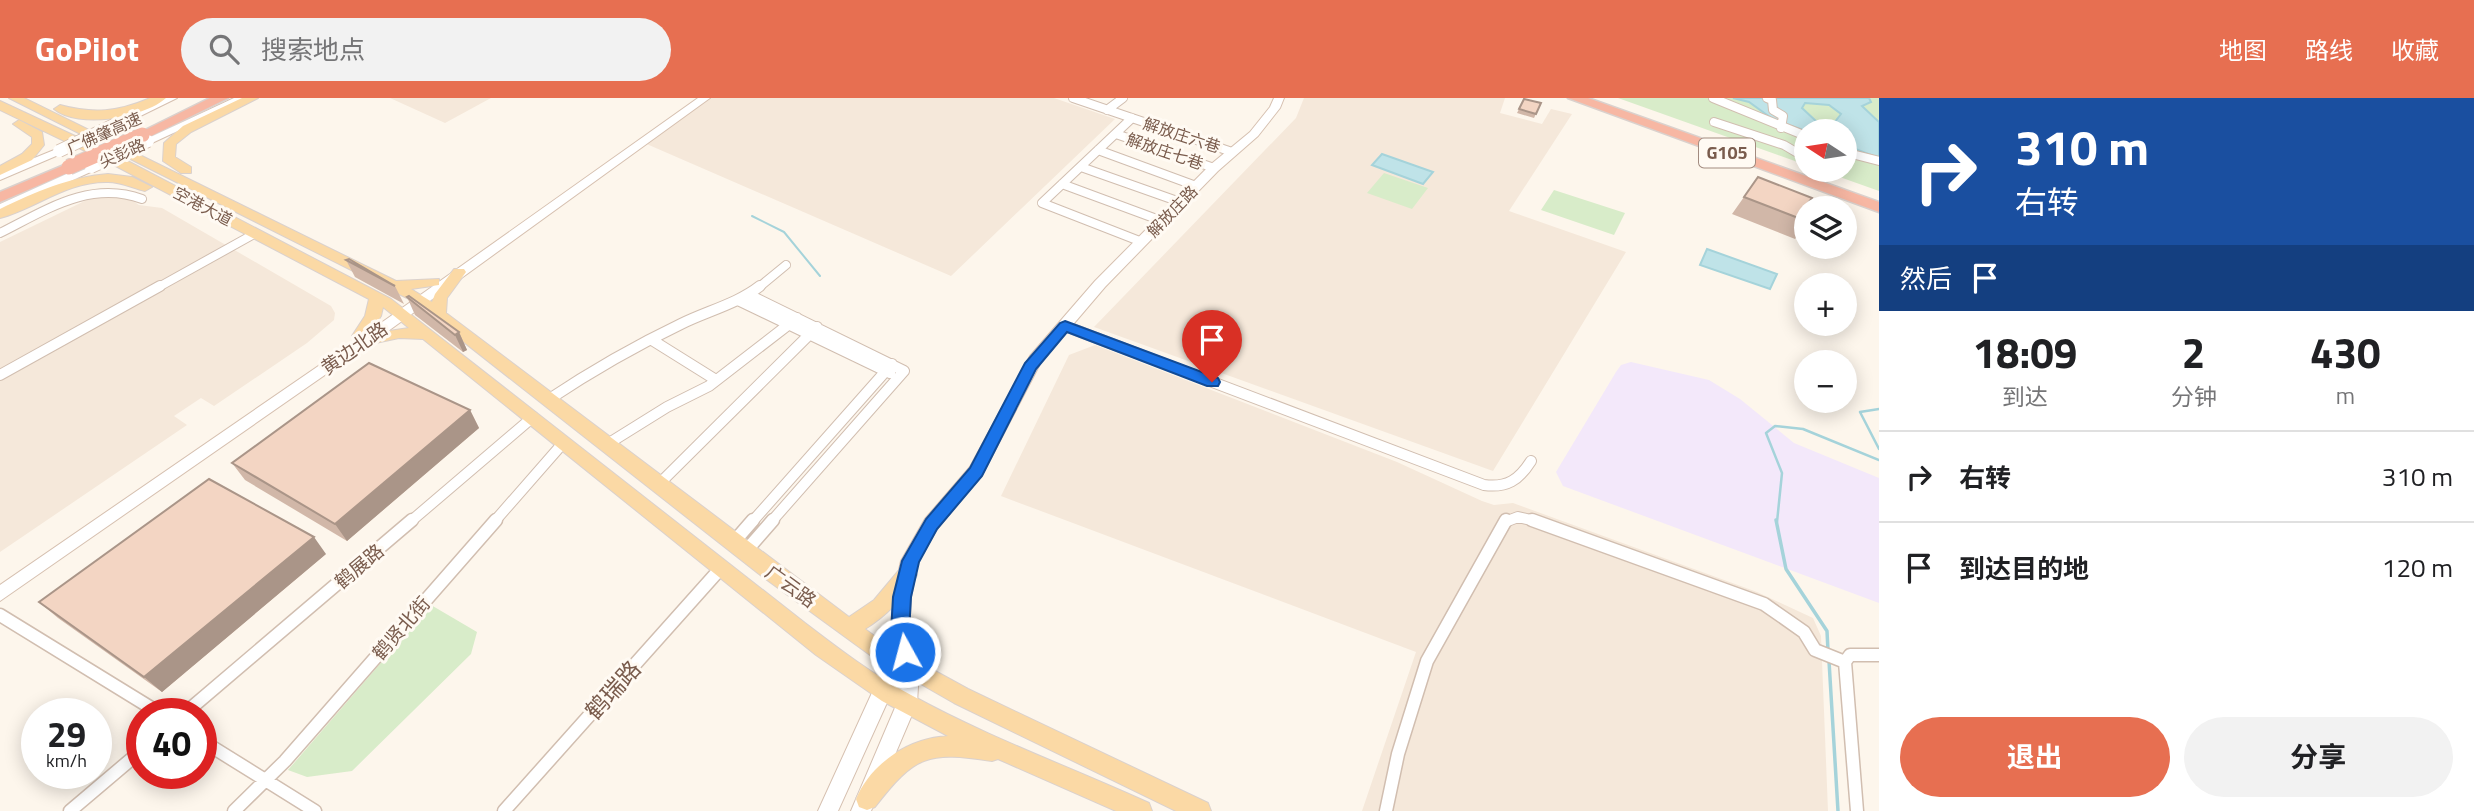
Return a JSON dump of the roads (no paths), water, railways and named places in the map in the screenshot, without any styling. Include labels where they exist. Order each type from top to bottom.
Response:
[{"type":"highway","name":"广佛肇高速","points":[[0,198],[121,127],[194,98]]},
{"type":"highway","name":"广佛肇高速","points":[[0,187],[61,160],[145,138],[223,98]]},
{"type":"highway","name":"G105","points":[[1576,98],[1879,207]]},
{"type":"highway","name":"G105","points":[[1600,98],[1879,198]]},
{"type":"main road","name":"空港大道","points":[[15,98],[394,284],[417,298]]},
{"type":"main road","points":[[36,98],[68,113],[92,117],[131,110],[160,98]]},
{"type":"main road","points":[[252,98],[178,135],[170,143],[167,154],[172,162],[250,205],[271,224]]},
{"type":"main road","name":"空港大道","points":[[0,105],[115,160],[377,297],[398,312]]},
{"type":"main road","points":[[0,114],[33,132],[39,140],[27,157],[0,174]]},
{"type":"main road","points":[[0,214],[77,182],[109,177],[128,179],[211,222],[254,234]]},
{"type":"main road","points":[[341,279],[361,269]]},
{"type":"main road","points":[[439,315],[440,297],[458,272]]},
{"type":"main road","points":[[394,284],[416,286],[434,282]]},
{"type":"main road","points":[[363,338],[373,316],[377,297]]},
{"type":"main road","name":"广云路","points":[[417,298],[766,568],[910,670],[1200,811]]},
{"type":"main road","name":"广云路","points":[[398,312],[750,591],[883,690],[1019,757],[1141,811]]},
{"type":"main road","points":[[363,338],[399,333],[425,334]]},
{"type":"main road","points":[[443,348],[465,336]]},
{"type":"main road","points":[[750,591],[764,583],[768,575],[766,568]]},
{"type":"main road","points":[[847,627],[876,611],[907,575]]},
{"type":"main road","points":[[864,805],[889,770],[904,758],[933,745],[956,744],[1019,757],[1032,729]]},
{"type":"street","name":"尖彭路","points":[[121,127],[172,98]]},
{"type":"street","name":"尖彭路","points":[[0,209],[91,167],[145,138],[243,98]]},
{"type":"street","name":"黄边北路","points":[[417,298],[434,282],[696,98]]},
{"type":"street","name":"黄边北路","points":[[0,583],[68,541],[705,98]]},
{"type":"street","name":"解放庄六巷","points":[[1073,98],[1232,152]]},
{"type":"street","points":[[1107,110],[1124,98]]},
{"type":"street","name":"解放庄路","points":[[910,670],[900,633],[902,597],[910,561],[932,524],[976,471],[1030,367],[1180,202],[1261,126],[1279,98]]},
{"type":"street","points":[[1713,98],[1794,132]]},
{"type":"street","points":[[1768,98],[1772,100],[1773,110],[1783,116],[1781,128]]},
{"type":"street","points":[[1132,118],[1042,203],[1142,242]]},
{"type":"street","points":[[1714,122],[1784,145],[1794,151]]},
{"type":"street","name":"解放庄七巷","points":[[1116,134],[1214,168]]},
{"type":"street","points":[[1098,150],[1196,186]]},
{"type":"street","points":[[1857,155],[1879,161]]},
{"type":"street","points":[[0,174],[61,160]]},
{"type":"street","points":[[1081,167],[1180,202]]},
{"type":"street","points":[[77,182],[66,190],[118,190],[142,199]]},
{"type":"street","points":[[1062,184],[1162,221]]},
{"type":"street","points":[[0,233],[89,191]]},
{"type":"street","points":[[0,376],[254,234]]},
{"type":"street","points":[[548,400],[581,378],[652,340],[749,295],[786,265]]},
{"type":"street","points":[[749,295],[797,318],[814,331]]},
{"type":"street","points":[[738,300],[814,331],[889,368],[904,371],[739,547]]},
{"type":"street","points":[[606,445],[716,380],[797,318]]},
{"type":"street","points":[[1065,326],[1483,485],[1503,487],[1514,484],[1531,461]]},
{"type":"street","points":[[658,485],[814,331]]},
{"type":"street","points":[[652,340],[716,380]]},
{"type":"street","points":[[739,547],[889,368]]},
{"type":"street","name":"鹤展路","points":[[203,698],[533,417]]},
{"type":"street","name":"鹤贤北街","points":[[234,811],[285,761],[564,442]]},
{"type":"street","points":[[1386,811],[1398,754],[1427,661],[1506,520],[1518,517],[1544,523],[1764,604],[1804,632],[1815,650],[1845,662]]},
{"type":"street","name":"黄边北路","points":[[0,594],[68,541]]},
{"type":"street","name":"鹤瑞路","points":[[505,811],[721,568]]},
{"type":"street","points":[[0,615],[135,698]]},
{"type":"street","points":[[1857,811],[1845,662],[1850,655],[1879,655]]},
{"type":"street","points":[[828,811],[883,690],[910,670]]},
{"type":"street","points":[[839,788],[864,805],[907,703],[910,670]]},
{"type":"street","points":[[217,750],[315,811]]},
{"type":"street","points":[[70,811],[126,764]]},
{"type":"water","points":[[1733,98],[1869,98],[1871,102],[1862,106],[1879,122],[1879,158],[1857,150],[1857,119],[1837,119],[1841,114],[1829,105],[1805,103],[1802,108],[1814,119],[1794,119],[1794,127],[1774,120],[1749,102]]},
{"type":"water","points":[[1382,154],[1433,172],[1423,184],[1372,165]]},
{"type":"water","points":[[1707,249],[1777,274],[1770,289],[1700,265]]},
{"type":"waterway","points":[[752,216],[784,232],[820,276]]},
{"type":"waterway","points":[[1879,409],[1860,412],[1879,449]]},
{"type":"waterway","points":[[1777,522],[1782,473],[1766,433],[1775,426],[1803,429],[1879,460]]},
{"type":"waterway","points":[[1776,520],[1786,569],[1827,631],[1828,651]]},
{"type":"waterway","points":[[1829,661],[1838,811]]}]
